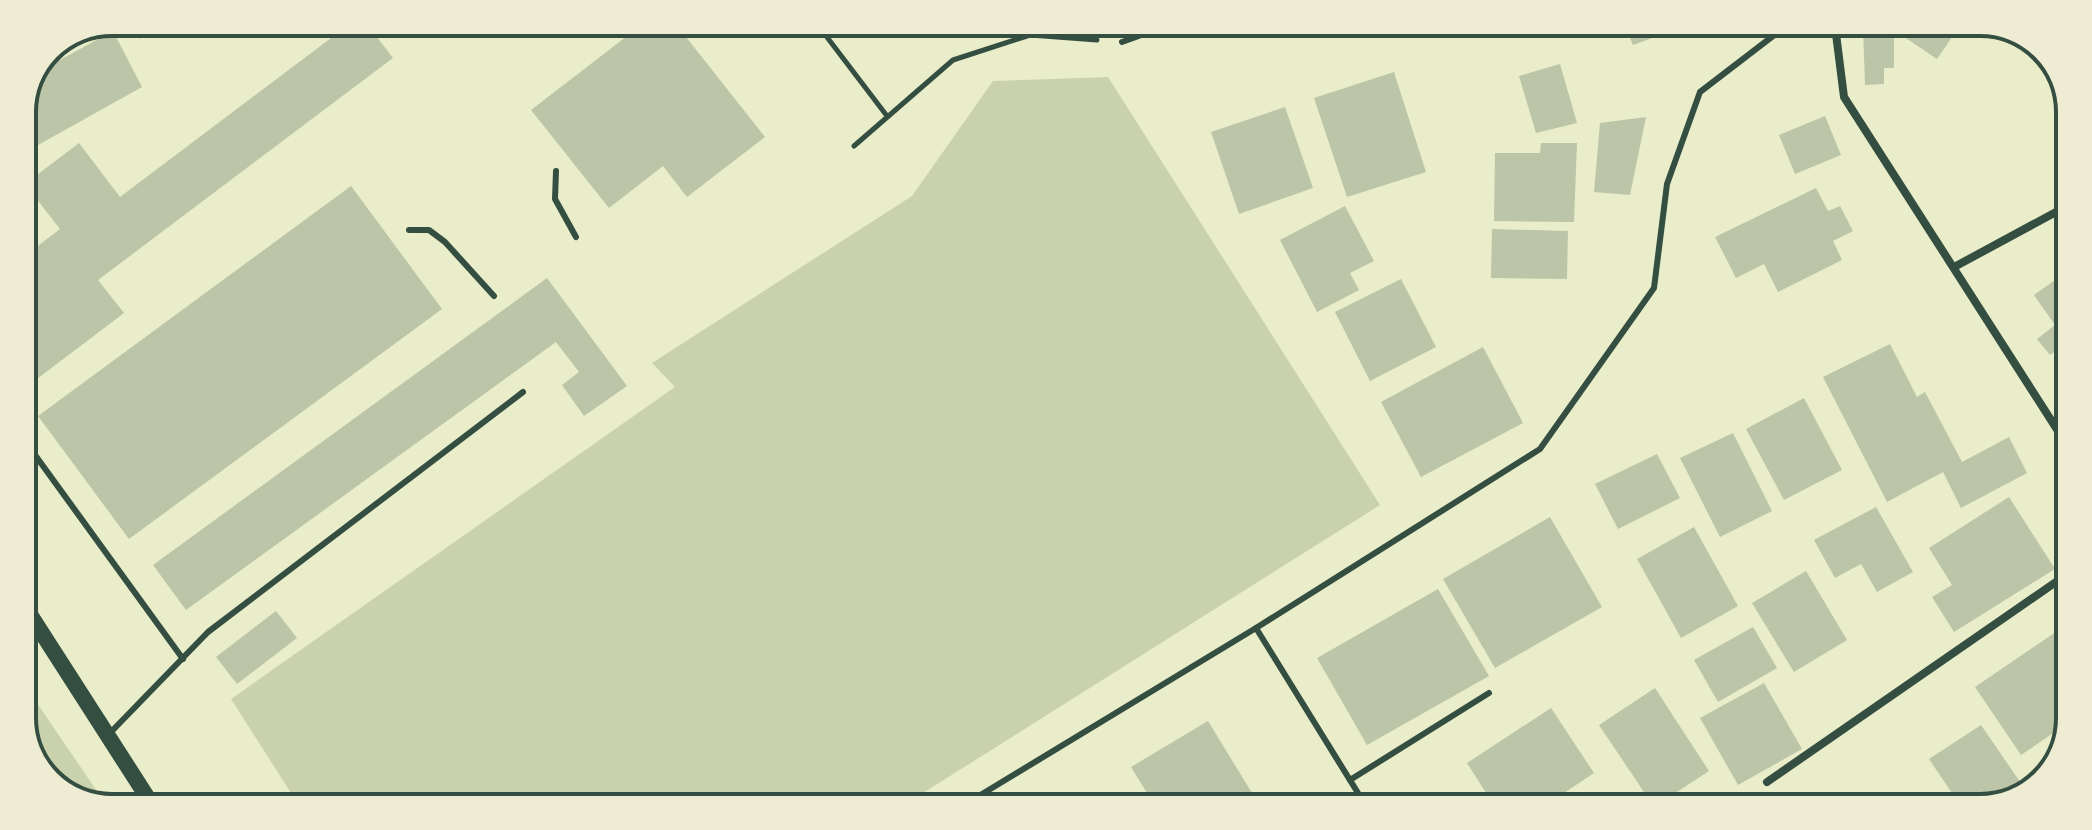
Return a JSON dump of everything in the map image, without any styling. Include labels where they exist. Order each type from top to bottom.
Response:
[{"type":"main road","points":[[36,624],[145,794]]},
{"type":"street","points":[[1836,36],[1844,97],[1956,266],[2056,427]]},
{"type":"street","points":[[1956,266],[2056,212]]},
{"type":"street","points":[[1767,782],[2056,582]]},
{"type":"lane","points":[[1122,42],[1139,36]]},
{"type":"lane","points":[[982,794],[1256,628],[1540,449],[1654,288],[1667,184],[1700,92],[1773,36]]},
{"type":"lane","points":[[556,171],[555,199],[576,237]]},
{"type":"lane","points":[[409,230],[429,230],[445,242],[494,296]]},
{"type":"lane","points":[[108,735],[208,632],[523,392]]},
{"type":"lane","points":[[36,456],[183,659]]},
{"type":"lane","points":[[1256,628],[1359,794]]},
{"type":"lane","points":[[1350,780],[1489,693]]},
{"type":"path","points":[[826,36],[887,116]]},
{"type":"path","points":[[854,146],[953,60],[1027,36]]},
{"type":"path","points":[[1043,36],[1122,42]]},
{"type":"green space","points":[[1108,77],[1380,505],[921,794],[292,794],[231,699],[675,387],[652,363],[912,196],[993,81]]},
{"type":"green space","points":[[36,702],[98,792],[74,784],[58,772],[46,756],[37,733]]},
{"type":"building","points":[[116,36],[142,87],[36,146],[37,97],[54,63],[103,37]]},
{"type":"building","points":[[334,36],[376,36],[393,58],[98,280],[124,313],[36,380],[36,247],[60,229],[36,198],[36,176],[79,143],[120,197]]},
{"type":"building","points":[[627,36],[685,36],[765,137],[687,197],[663,166],[609,208],[531,110]]},
{"type":"building","points":[[1629,36],[1658,36],[1633,45]]},
{"type":"building","points":[[1863,36],[1894,36],[1894,68],[1884,68],[1884,84],[1865,85]]},
{"type":"building","points":[[1903,36],[1953,36],[1937,59]]},
{"type":"building","points":[[1560,64],[1577,123],[1536,133],[1519,76]]},
{"type":"building","points":[[1394,72],[1426,172],[1347,197],[1314,98]]},
{"type":"building","points":[[1285,107],[1313,188],[1239,214],[1211,132]]},
{"type":"building","points":[[1825,116],[1841,155],[1795,174],[1779,135]]},
{"type":"building","points":[[1646,117],[1630,195],[1594,192],[1600,123]]},
{"type":"building","points":[[1541,143],[1577,143],[1574,222],[1494,221],[1495,153],[1540,153]]},
{"type":"building","points":[[351,186],[442,309],[129,539],[38,416]]},
{"type":"building","points":[[1816,188],[1828,211],[1840,206],[1853,231],[1833,241],[1842,260],[1778,292],[1764,264],[1736,278],[1715,237]]},
{"type":"building","points":[[1345,206],[1374,261],[1350,273],[1359,290],[1317,312],[1280,240]]},
{"type":"building","points":[[1492,229],[1568,231],[1567,279],[1491,278]]},
{"type":"building","points":[[547,278],[627,386],[584,416],[562,385],[579,372],[556,342],[186,610],[153,565]]},
{"type":"building","points":[[1401,279],[1436,347],[1370,381],[1335,312]]},
{"type":"building","points":[[2056,279],[2056,351],[2050,355],[2037,339],[2055,325],[2034,295]]},
{"type":"building","points":[[1890,344],[1917,397],[1925,392],[1962,462],[2009,437],[2027,473],[1961,508],[1943,472],[1887,502],[1823,377]]},
{"type":"building","points":[[1483,347],[1523,423],[1421,477],[1381,402]]},
{"type":"building","points":[[1804,398],[1842,470],[1784,500],[1746,429]]},
{"type":"building","points":[[1733,433],[1772,511],[1720,537],[1680,458]]},
{"type":"building","points":[[1657,454],[1680,498],[1618,529],[1595,484]]},
{"type":"building","points":[[2009,497],[2055,569],[1954,632],[1932,597],[1952,585],[1929,548]]},
{"type":"building","points":[[1876,507],[1913,572],[1877,592],[1861,564],[1835,578],[1814,540]]},
{"type":"building","points":[[1550,517],[1602,607],[1495,668],[1443,579]]},
{"type":"building","points":[[1694,527],[1738,606],[1681,638],[1637,559]]},
{"type":"building","points":[[1806,571],[1847,640],[1794,672],[1752,603]]},
{"type":"building","points":[[1438,589],[1489,676],[1367,745],[1317,658]]},
{"type":"building","points":[[276,611],[297,638],[237,684],[216,657]]},
{"type":"building","points":[[1753,627],[1777,668],[1718,702],[1694,660]]},
{"type":"building","points":[[2056,632],[2054,732],[2021,755],[1975,687]]},
{"type":"building","points":[[1764,683],[1802,749],[1738,785],[1700,718]]},
{"type":"building","points":[[1655,688],[1709,771],[1674,794],[1645,794],[1599,725]]},
{"type":"building","points":[[1551,708],[1594,773],[1562,794],[1487,794],[1467,763]]},
{"type":"building","points":[[1208,721],[1253,794],[1148,794],[1131,767]]},
{"type":"building","points":[[1981,725],[2020,782],[1990,793],[1953,794],[1929,759]]}]
